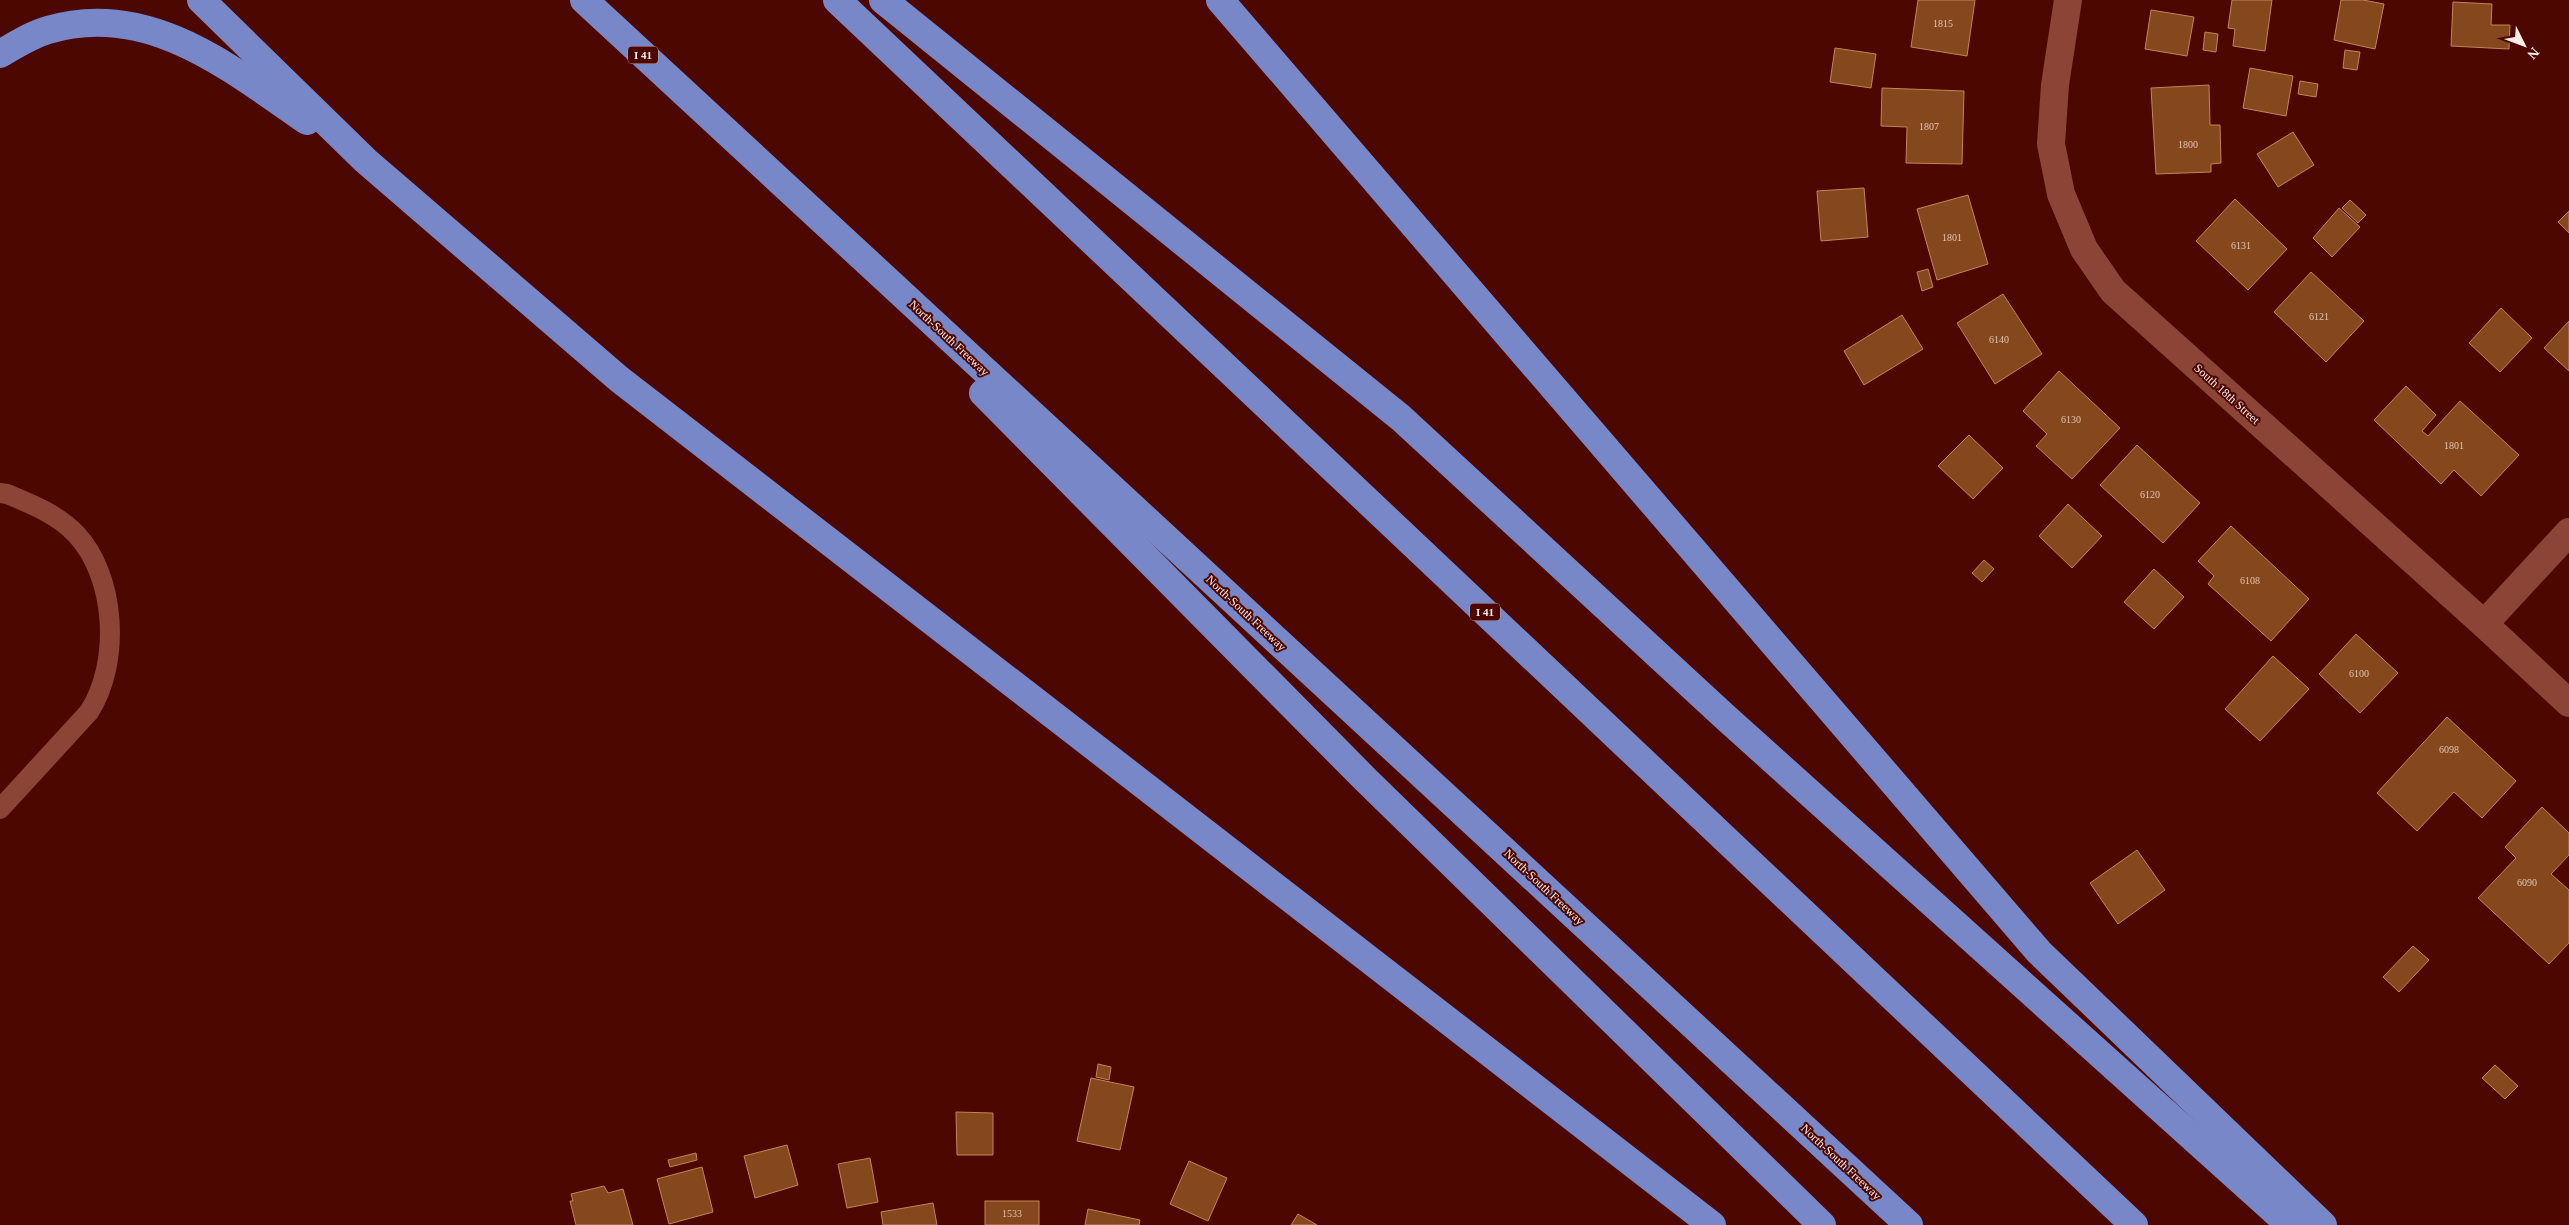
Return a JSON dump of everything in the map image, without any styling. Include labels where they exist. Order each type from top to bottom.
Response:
[{"type":"highway","points":[[201,0],[366,161],[619,379],[1712,1225]]},
{"type":"highway","name":"North-South Freeway","points":[[584,0],[1909,1225]]},
{"type":"highway","name":"I 41","points":[[837,0],[2134,1225]]},
{"type":"highway","points":[[883,0],[1401,418],[1732,723],[2290,1225]]},
{"type":"highway","points":[[1220,0],[2039,952],[2323,1225]]},
{"type":"highway","points":[[0,54],[48,30],[79,22],[107,20],[135,24],[171,36],[207,53],[366,161]]},
{"type":"highway","points":[[702,110],[1364,778],[1822,1225]]},
{"type":"street","name":"South 18th Street","points":[[2068,0],[2055,85],[2051,144],[2061,194],[2084,249],[2113,291],[2484,624],[2569,703]]},
{"type":"street","points":[[2484,624],[2569,532]]},
{"type":"lane","points":[[0,494],[7,494],[48,512],[76,534],[98,566],[107,601],[110,631],[104,682],[98,698],[89,712],[0,809]]},
{"type":"building","points":[[1918,0],[1975,0],[1967,56],[1911,47]]},
{"type":"building","points":[[2232,0],[2272,0],[2265,51],[2233,46],[2235,29],[2228,28]]},
{"type":"building","points":[[2341,0],[2363,0],[2384,4],[2375,49],[2334,40]]},
{"type":"building","points":[[2453,2],[2492,4],[2491,25],[2510,25],[2509,49],[2451,46]]},
{"type":"building","points":[[2151,10],[2194,17],[2187,56],[2145,49]]},
{"type":"building","points":[[2205,32],[2218,34],[2216,52],[2203,50]]},
{"type":"building","points":[[1835,48],[1876,54],[1871,88],[1830,82]]},
{"type":"building","points":[[2345,50],[2360,52],[2357,70],[2343,68]]},
{"type":"building","points":[[2250,68],[2293,76],[2286,116],[2243,108]]},
{"type":"building","points":[[2300,81],[2318,84],[2316,97],[2298,94]]},
{"type":"building","points":[[2209,85],[2210,125],[2220,125],[2221,163],[2211,164],[2211,172],[2156,174],[2151,88]]},
{"type":"building","points":[[1882,88],[1964,91],[1962,164],[1906,163],[1907,127],[1881,126]]},
{"type":"building","points":[[2293,132],[2314,165],[2278,187],[2257,154]]},
{"type":"building","points":[[1864,188],[1868,237],[1821,241],[1817,191]]},
{"type":"building","points":[[1968,195],[1988,264],[1937,280],[1917,209]]},
{"type":"building","points":[[2235,199],[2287,249],[2248,290],[2196,241]]},
{"type":"building","points":[[2350,200],[2366,215],[2358,223],[2342,208]]},
{"type":"building","points":[[2339,208],[2360,227],[2332,257],[2313,238]]},
{"type":"building","points":[[2569,211],[2569,233],[2558,222]]},
{"type":"building","points":[[1928,269],[1933,287],[1922,291],[1917,272]]},
{"type":"building","points":[[2311,272],[2364,321],[2326,362],[2274,312]]},
{"type":"building","points":[[2003,294],[2042,354],[1995,384],[1957,323]]},
{"type":"building","points":[[2501,308],[2532,338],[2500,372],[2469,343]]},
{"type":"building","points":[[1902,315],[1923,349],[1864,385],[1844,351]]},
{"type":"building","points":[[2569,321],[2569,371],[2544,348]]},
{"type":"building","points":[[2059,371],[2120,428],[2072,479],[2036,446],[2047,434],[2023,411]]},
{"type":"building","points":[[2406,386],[2436,415],[2422,431],[2428,436],[2460,401],[2519,455],[2481,496],[2454,470],[2441,484],[2374,420]]},
{"type":"building","points":[[1969,435],[2003,468],[1973,499],[1938,466]]},
{"type":"building","points":[[2137,445],[2200,503],[2163,543],[2100,485]]},
{"type":"building","points":[[2068,504],[2102,536],[2072,568],[2039,536]]},
{"type":"building","points":[[2231,526],[2309,599],[2271,641],[2208,584],[2214,576],[2198,561]]},
{"type":"building","points":[[1984,560],[1994,569],[1982,582],[1972,573]]},
{"type":"building","points":[[2154,569],[2184,597],[2154,629],[2124,602]]},
{"type":"building","points":[[2356,634],[2398,673],[2360,713],[2319,674]]},
{"type":"building","points":[[2273,656],[2309,689],[2260,741],[2225,709]]},
{"type":"building","points":[[2447,717],[2516,781],[2482,818],[2454,792],[2417,831],[2377,793]]},
{"type":"building","points":[[2542,807],[2569,833],[2569,855],[2551,874],[2569,890],[2569,943],[2549,964],[2478,898],[2516,858],[2505,847]]},
{"type":"building","points":[[2137,850],[2165,890],[2118,924],[2090,883]]},
{"type":"building","points":[[2413,946],[2429,960],[2399,992],[2383,977]]},
{"type":"building","points":[[1098,1064],[1111,1067],[1109,1080],[1096,1077]]},
{"type":"building","points":[[2495,1065],[2518,1086],[2505,1099],[2482,1078]]},
{"type":"building","points":[[1091,1078],[1134,1087],[1120,1150],[1077,1141]]},
{"type":"building","points":[[956,1112],[993,1113],[993,1155],[957,1155]]},
{"type":"building","points":[[787,1145],[798,1185],[755,1198],[744,1156]]},
{"type":"building","points":[[696,1153],[697,1160],[670,1167],[668,1160]]},
{"type":"building","points":[[870,1158],[878,1202],[847,1208],[838,1164]]},
{"type":"building","points":[[1189,1161],[1227,1178],[1208,1221],[1170,1204]]},
{"type":"building","points":[[702,1167],[713,1212],[669,1224],[657,1179]]},
{"type":"building","points":[[604,1186],[608,1193],[623,1189],[633,1225],[576,1225],[570,1201],[573,1201],[571,1194]]},
{"type":"building","points":[[985,1201],[1039,1201],[1039,1225],[985,1225]]},
{"type":"building","points":[[933,1203],[937,1225],[883,1225],[881,1212]]},
{"type":"building","points":[[1088,1209],[1140,1220],[1139,1225],[1085,1225]]},
{"type":"building","points":[[1298,1214],[1317,1225],[1291,1225]]}]
